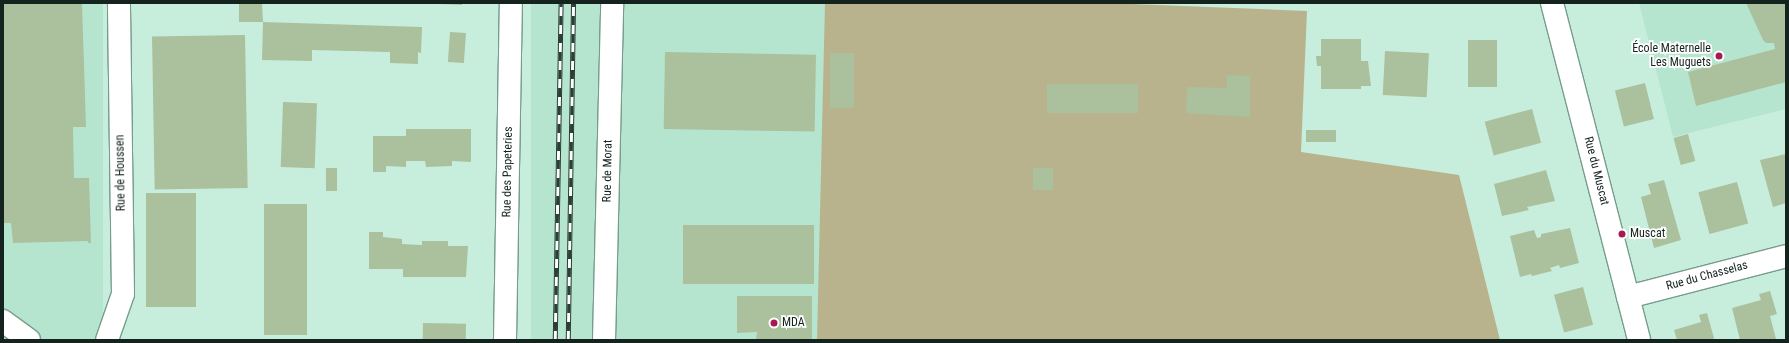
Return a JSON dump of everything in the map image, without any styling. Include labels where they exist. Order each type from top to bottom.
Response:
[{"type":"street","name":"Rue de Houssen","points":[[107,340],[123,294],[119,3]]},
{"type":"street","name":"Rue des Papeteries","points":[[505,340],[511,3]]},
{"type":"street","name":"Rue de Morat","points":[[604,340],[612,3]]},
{"type":"street","name":"Rue du Muscat","points":[[1552,3],[1639,340]]},
{"type":"street","name":"Rue du Chasselas","points":[[1628,297],[1786,256]]},
{"type":"street","points":[[3,321],[29,340]]},
{"type":"shaded area","points":[[3,3],[103,3],[103,340],[3,340]]},
{"type":"shaded area","points":[[531,3],[825,3],[825,340],[531,340]]},
{"type":"shaded area","points":[[825,3],[1108,3],[1307,11],[1301,152],[1459,175],[1500,340],[817,340]]},
{"type":"shaded area","name":"École Maternelle Les Muguets","points":[[1639,3],[1786,3],[1786,109],[1673,137]]},
{"type":"building","points":[[3,3],[82,3],[86,127],[73,127],[74,178],[89,178],[91,243],[88,243],[88,241],[13,243],[11,223],[3,223]]},
{"type":"building","points":[[239,3],[262,3],[263,22],[239,22]]},
{"type":"building","points":[[462,3],[462,5],[440,4]]},
{"type":"building","points":[[1746,3],[1786,3],[1786,82],[1696,106],[1688,72],[1775,49],[1774,43],[1766,43],[1763,40]]},
{"type":"building","points":[[263,22],[422,27],[421,53],[418,52],[418,64],[390,63],[390,52],[312,50],[312,61],[262,60]]},
{"type":"building","points":[[450,32],[466,33],[464,63],[448,62]]},
{"type":"building","points":[[245,35],[248,188],[155,190],[152,37]]},
{"type":"building","points":[[1321,39],[1361,39],[1361,61],[1368,61],[1371,86],[1361,86],[1361,89],[1321,89],[1321,66],[1317,66],[1316,56],[1321,56]]},
{"type":"building","points":[[1468,40],[1497,40],[1497,87],[1468,87]]},
{"type":"building","points":[[1385,51],[1429,53],[1427,97],[1383,95]]},
{"type":"building","points":[[665,52],[816,55],[815,132],[664,129]]},
{"type":"building","points":[[830,53],[854,53],[854,108],[830,108]]},
{"type":"building","points":[[1227,75],[1250,76],[1250,117],[1186,113],[1187,87],[1227,88]]},
{"type":"building","points":[[1645,83],[1654,119],[1624,126],[1615,90]]},
{"type":"building","points":[[1047,84],[1138,84],[1138,113],[1047,113]]},
{"type":"building","points":[[283,102],[317,103],[315,168],[281,167]]},
{"type":"building","points":[[1532,109],[1541,143],[1494,155],[1485,122]]},
{"type":"building","points":[[406,129],[471,129],[471,162],[452,161],[452,166],[426,167],[425,161],[406,161],[406,167],[386,166],[386,172],[373,172],[373,136],[406,136]]},
{"type":"building","points":[[1306,130],[1336,130],[1336,142],[1306,142]]},
{"type":"building","points":[[1688,134],[1695,161],[1681,165],[1674,138]]},
{"type":"building","points":[[1786,154],[1786,203],[1773,207],[1760,160]]},
{"type":"building","points":[[326,168],[337,168],[337,191],[326,191]]},
{"type":"building","points":[[1033,168],[1053,168],[1053,190],[1033,190]]},
{"type":"building","points":[[1546,170],[1555,201],[1527,207],[1529,210],[1502,216],[1494,184]]},
{"type":"building","points":[[1664,180],[1681,240],[1654,248],[1641,197],[1651,194],[1648,184]]},
{"type":"building","points":[[1737,182],[1748,224],[1709,234],[1698,192]]},
{"type":"building","points":[[146,193],[196,193],[196,307],[146,307]]},
{"type":"building","points":[[264,204],[307,204],[307,335],[264,335]]},
{"type":"building","points":[[683,225],[814,225],[814,284],[683,284]]},
{"type":"building","points":[[1570,228],[1579,263],[1560,268],[1559,265],[1550,268],[1552,271],[1532,276],[1531,274],[1520,277],[1510,236],[1534,230],[1537,238],[1541,237],[1541,234]]},
{"type":"building","points":[[369,232],[383,232],[383,237],[402,239],[402,244],[422,245],[422,241],[448,241],[448,246],[468,246],[466,277],[403,277],[403,269],[369,269]]},
{"type":"building","points":[[1583,287],[1593,325],[1564,332],[1554,295]]},
{"type":"building","points":[[1770,291],[1777,314],[1770,316],[1776,339],[1740,340],[1732,308],[1761,300],[1759,294]]},
{"type":"building","name":"MDA","points":[[737,296],[812,296],[812,340],[756,340],[757,332],[737,333]]},
{"type":"building","points":[[1707,313],[1714,338],[1712,340],[1677,340],[1674,330],[1701,322],[1699,315]]},
{"type":"building","points":[[423,323],[466,324],[466,340],[423,340]]},
{"type":"railway","points":[[555,340],[561,3]]},
{"type":"railway","points":[[568,340],[573,3]]},
{"type":"place","name":"École Maternelle Les Muguets","points":[[1719,56]]},
{"type":"place","name":"Muscat","points":[[1622,234]]},
{"type":"place","name":"MDA","points":[[774,323]]}]
